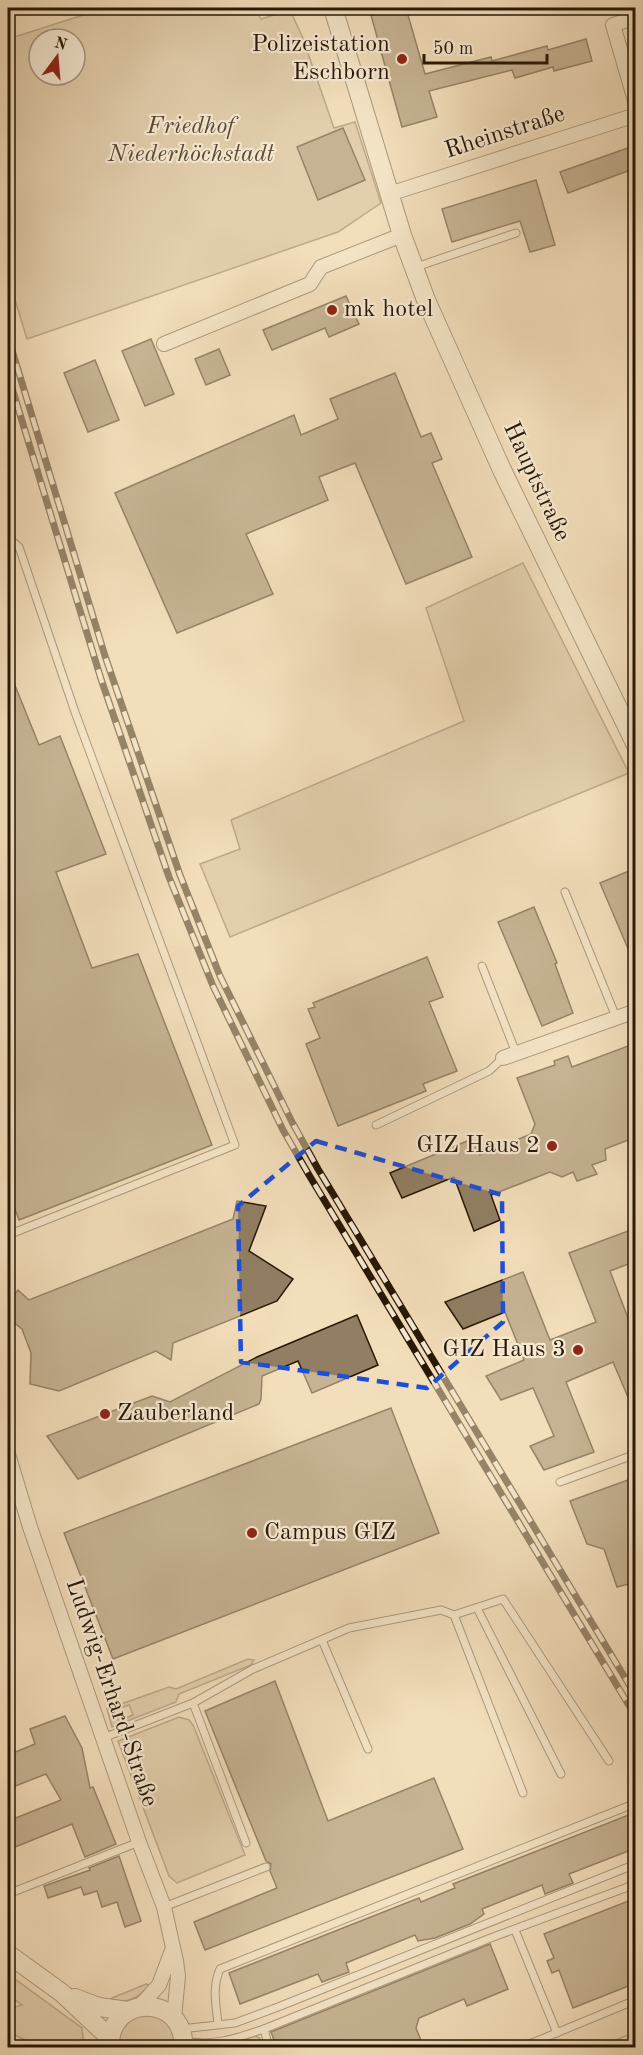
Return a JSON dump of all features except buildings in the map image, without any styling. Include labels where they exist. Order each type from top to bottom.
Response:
[{"type":"street","name":"Hauptstraße","points":[[333,8],[402,235],[432,315],[502,470],[636,745]]},
{"type":"street","points":[[636,17],[613,25],[636,104]]},
{"type":"street","name":"Rheinstraße","points":[[389,194],[636,115]]},
{"type":"street","points":[[164,344],[310,284],[321,267],[402,235]]},
{"type":"street","points":[[510,1055],[636,1011]]},
{"type":"street","name":"Ludwig-Erhard-Straße","points":[[8,1454],[30,1527],[139,1842],[164,1907],[174,1946],[181,2034]]},
{"type":"street","points":[[110,2043],[116,2022],[134,2009],[159,1985],[174,1946]]},
{"type":"street","points":[[8,1954],[62,1993],[110,2043]]},
{"type":"street","points":[[62,1993],[99,2007],[159,2008],[181,2034]]},
{"type":"street","points":[[8,2045],[12,2048]]},
{"type":"lane","points":[[413,268],[516,233]]},
{"type":"lane","points":[[8,537],[19,547],[75,712],[235,1145],[8,1235]]},
{"type":"lane","points":[[565,892],[616,1017]]},
{"type":"lane","points":[[376,1125],[489,1071],[510,1055],[482,966]]},
{"type":"lane","points":[[560,1482],[636,1454]]},
{"type":"lane","points":[[103,1738],[193,1703],[253,1669],[349,1628],[441,1610],[454,1615],[503,1599],[609,1761]]},
{"type":"lane","points":[[477,1608],[561,1774]]},
{"type":"lane","points":[[454,1615],[523,1793]]},
{"type":"lane","points":[[322,1640],[368,1749]]},
{"type":"lane","points":[[193,1703],[246,1843]]},
{"type":"lane","points":[[218,2024],[215,1979],[220,1969],[636,1803]]},
{"type":"lane","points":[[8,1894],[139,1842]]},
{"type":"lane","points":[[181,2034],[218,2024],[235,2023],[636,1864]]},
{"type":"lane","points":[[164,1907],[266,1867]]},
{"type":"lane","points":[[181,2034],[195,2043],[225,2045],[636,1884]]},
{"type":"lane","points":[[515,1930],[557,2032]]},
{"type":"lane","points":[[360,1975],[362,1970],[426,1944]]},
{"type":"lane","points":[[520,2048],[636,2000]]},
{"type":"lane","points":[[264,2029],[269,2048]]},
{"type":"lane","points":[[607,2048],[636,2036]]},
{"type":"highlighted area","points":[[316,1141],[502,1195],[503,1322],[427,1388],[241,1362],[238,1206]]},
{"type":"green space","name":"Friedhof Niederhöchstadt","points":[[105,8],[255,8],[261,19],[290,10],[302,36],[334,128],[355,122],[381,203],[338,232],[27,339],[8,277],[8,39],[27,33],[27,87],[87,87],[87,27],[46,27]]},
{"type":"green space","points":[[523,563],[629,773],[230,937],[200,864],[240,849],[231,820],[464,721],[426,608]]},
{"type":"green space","points":[[248,1659],[254,1660],[251,1665],[179,1694],[176,1702],[112,1727],[107,1709],[169,1687],[176,1689]],"holes":[[[129,1705],[133,1715],[119,1721],[115,1710]]]},
{"type":"green space","points":[[179,1717],[189,1720],[193,1725],[245,1855],[177,1883],[169,1876],[118,1741]]},
{"type":"green space","points":[[8,1974],[82,2028],[84,2047],[40,2047],[8,2032],[8,2009],[22,2005],[8,1995]]},
{"type":"green space","points":[[146,1984],[149,1985],[145,1990],[132,1999],[111,2001],[112,1998]]},
{"type":"green space","points":[[137,2012],[171,2021],[178,2047],[117,2047],[119,2028]]},
{"type":"green space","points":[[254,2036],[260,2038],[257,2047],[237,2047],[239,2042]]},
{"type":"railway","points":[[8,337],[105,656],[180,875],[220,976],[292,1122],[318,1169],[636,1696]]},
{"type":"railway","points":[[8,375],[101,679],[169,877],[213,986],[283,1130],[309,1175],[636,1717]]},
{"type":"place","name":"Polizeistation Eschborn","points":[[402,59]]},
{"type":"place","name":"mk hotel","points":[[332,310]]},
{"type":"place","name":"GIZ Haus 2","points":[[552,1146]]},
{"type":"place","name":"GIZ Haus 3","points":[[578,1350]]},
{"type":"place","name":"Zauberland","points":[[105,1414]]},
{"type":"place","name":"Campus GIZ","points":[[252,1533]]}]
